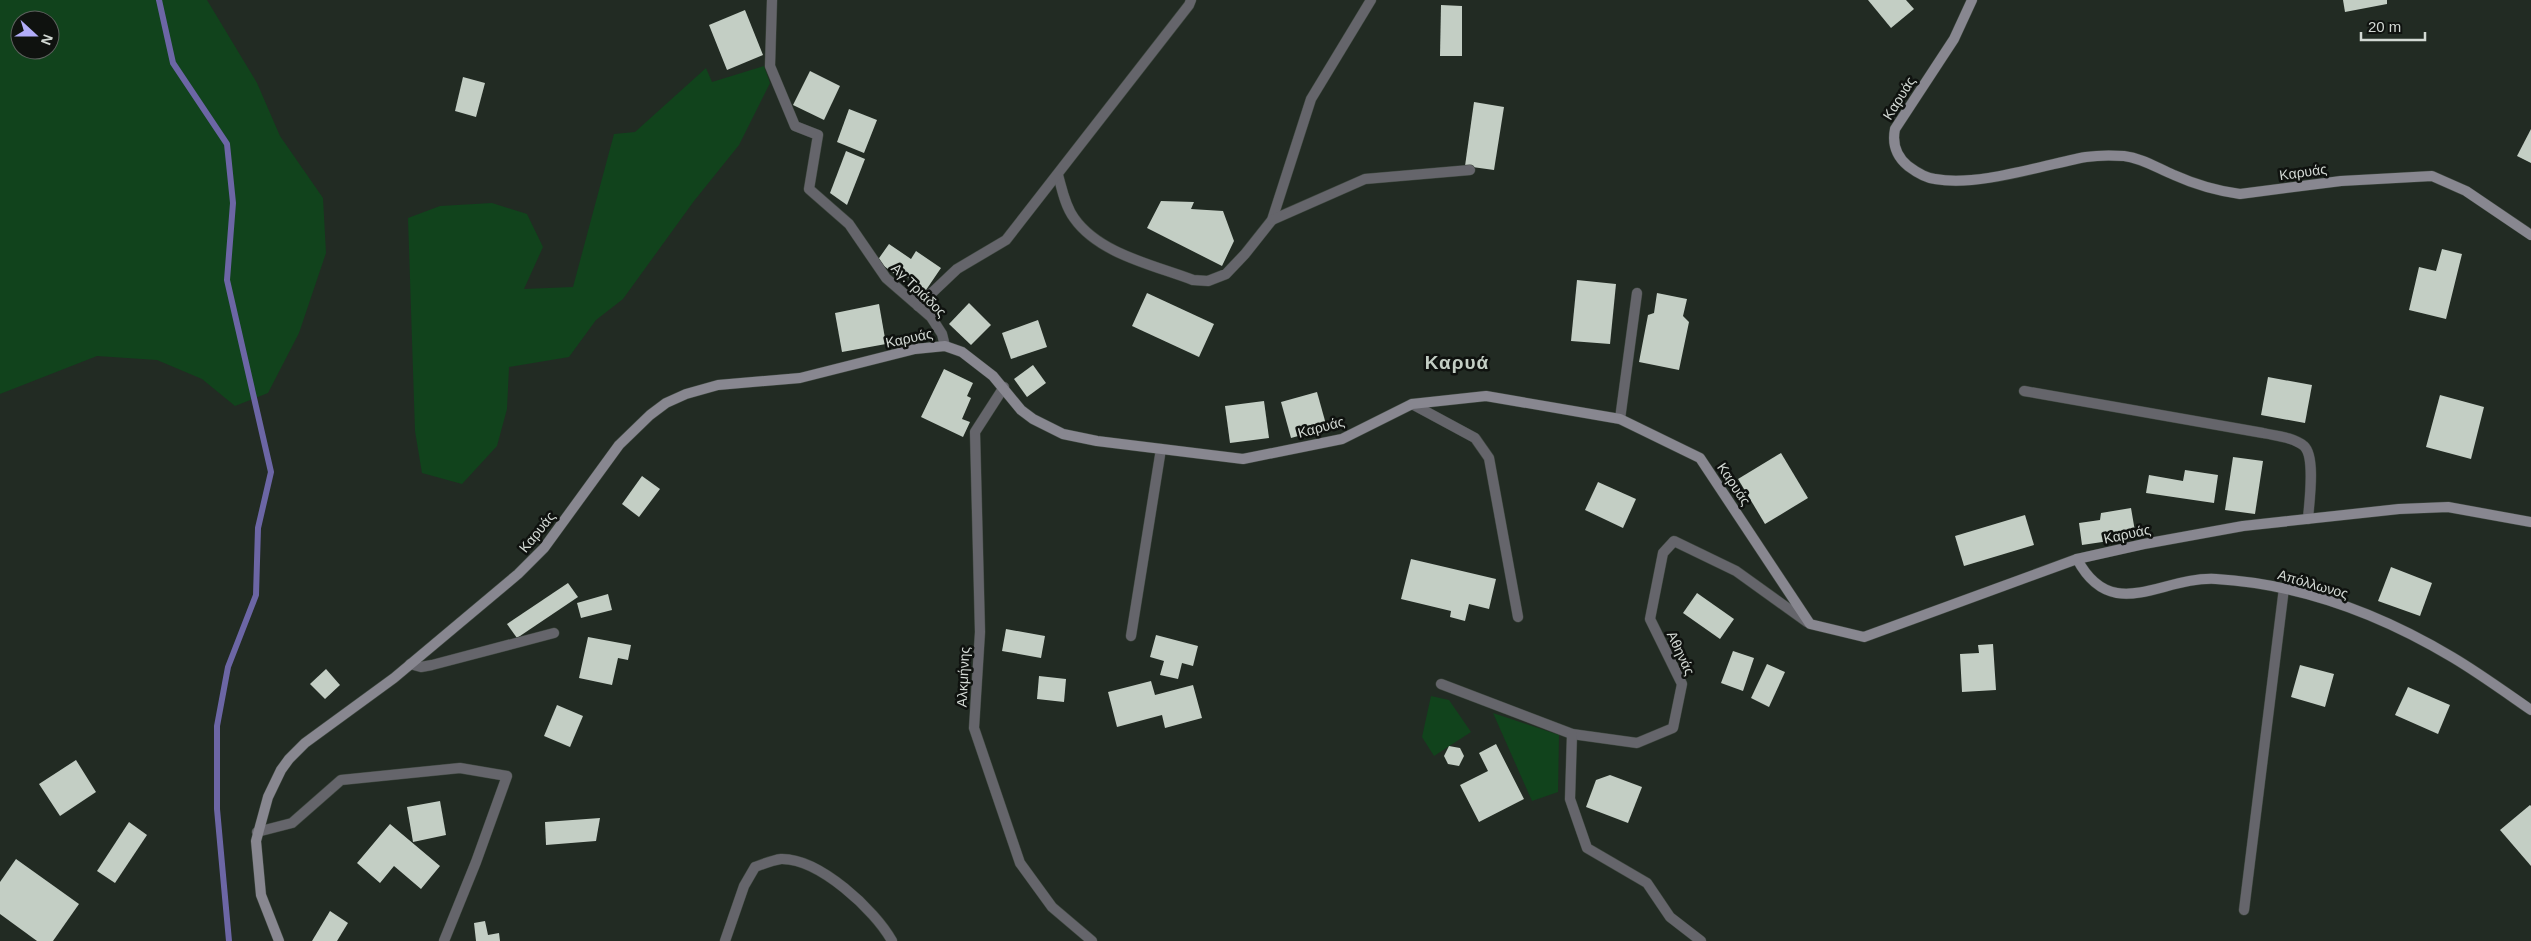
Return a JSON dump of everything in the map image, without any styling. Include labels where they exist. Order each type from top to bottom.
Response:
[{"type":"street","name":"Αγ.Τριάδος","points":[[772,0],[770,66],[794,126],[818,135],[809,189],[849,224],[878,270],[938,326],[945,346]]},
{"type":"street","points":[[918,306],[957,269],[1006,240],[1189,6],[1191,0]]},
{"type":"street","points":[[1058,175],[1073,217],[1095,238],[1126,254],[1199,281],[1214,280],[1230,271],[1272,220],[1311,99],[1371,0]]},
{"type":"street","name":"Καρυάς","points":[[1972,0],[1954,40],[1895,129],[1894,146],[1897,153],[1906,164],[1929,178],[1949,180],[2013,173],[2087,157],[2108,155],[2142,160],[2173,175],[2223,192],[2240,194],[2357,180],[2432,176],[2466,191],[2531,235]]},
{"type":"street","points":[[1272,220],[1365,179],[1470,170]]},
{"type":"street","points":[[1620,419],[1637,293]]},
{"type":"street","name":"Καρυάς","points":[[279,941],[261,895],[256,858],[257,832],[274,782],[288,759],[305,743],[462,623],[533,560],[550,540],[619,445],[640,424],[666,403],[686,394],[718,385],[800,378],[915,349],[945,346],[962,352],[1004,388],[1024,412],[1056,432],[1090,440],[1244,459],[1342,439],[1412,404],[1486,396],[1620,419],[1700,458],[1810,624],[1864,637],[2077,559],[2144,544],[2242,526],[2399,509],[2448,507],[2531,522]]},
{"type":"street","name":"Αλκμήνης","points":[[1004,388],[975,432],[980,632],[974,728],[1020,863],[1052,906],[1092,941]]},
{"type":"street","points":[[2024,391],[2263,433],[2297,442],[2307,450],[2310,460],[2308,519]]},
{"type":"street","points":[[1412,404],[1475,438],[1489,458],[1518,617]]},
{"type":"street","points":[[1131,636],[1162,449]]},
{"type":"street","name":"Αθηνάς","points":[[1441,684],[1572,734],[1637,743],[1673,728],[1682,684],[1650,619],[1663,553],[1674,541],[1736,571],[1810,624]]},
{"type":"street","name":"Απόλλωνος","points":[[2077,559],[2096,585],[2118,594],[2134,594],[2193,580],[2214,579],[2284,588],[2332,602],[2403,630],[2454,658],[2531,710]]},
{"type":"street","points":[[2244,910],[2284,588]]},
{"type":"street","points":[[410,664],[420,667],[432,665],[554,633]]},
{"type":"street","points":[[1572,734],[1570,799],[1587,848],[1647,883],[1670,917],[1702,941]]},
{"type":"street","points":[[257,832],[292,824],[341,780],[460,768],[507,776],[476,862],[444,941]]},
{"type":"street","points":[[725,941],[744,886],[755,867],[781,859],[807,865],[834,880],[862,903],[886,930],[892,941]]},
{"type":"green space","points":[[0,0],[207,0],[257,83],[280,136],[323,198],[326,253],[299,333],[268,393],[235,406],[202,379],[157,360],[97,356],[0,394]]},
{"type":"green space","points":[[764,66],[770,83],[739,145],[694,201],[623,299],[596,320],[569,357],[509,367],[507,409],[497,446],[462,484],[422,473],[415,431],[408,218],[440,206],[492,203],[527,214],[543,247],[524,289],[573,287],[614,134],[635,132],[706,68],[712,82]]},
{"type":"green space","points":[[1431,696],[1449,700],[1471,732],[1434,756],[1422,737]]},
{"type":"green space","points":[[1493,713],[1559,735],[1558,792],[1532,801]]},
{"type":"building","points":[[1868,0],[1906,0],[1914,9],[1891,28]]},
{"type":"building","points":[[2343,0],[2387,0],[2387,4],[2345,12]]},
{"type":"building","points":[[1441,5],[1462,6],[1462,56],[1440,56]]},
{"type":"building","points":[[745,10],[763,55],[727,70],[709,25]]},
{"type":"building","points":[[810,71],[840,86],[824,120],[793,105]]},
{"type":"building","points":[[463,77],[485,83],[476,117],[455,111]]},
{"type":"building","points":[[1474,102],[1504,107],[1494,170],[1465,166]]},
{"type":"building","points":[[849,109],[877,120],[864,153],[837,142]]},
{"type":"building","points":[[2531,129],[2531,163],[2517,156]]},
{"type":"building","points":[[846,151],[865,159],[847,205],[830,193]]},
{"type":"building","points":[[1161,201],[1194,202],[1191,209],[1223,211],[1234,241],[1222,266],[1147,228]]},
{"type":"building","points":[[889,244],[911,259],[916,251],[941,268],[926,290],[901,273],[899,277],[877,261]]},
{"type":"building","points":[[2442,249],[2462,254],[2446,319],[2409,310],[2419,267],[2436,271]]},
{"type":"building","points":[[1577,280],[1616,284],[1610,344],[1571,341]]},
{"type":"building","points":[[1147,293],[1214,324],[1199,357],[1132,326]]},
{"type":"building","points":[[1657,293],[1687,299],[1683,316],[1689,322],[1679,370],[1639,362],[1648,315],[1654,313]]},
{"type":"building","points":[[969,303],[991,325],[971,345],[949,324]]},
{"type":"building","points":[[879,304],[886,344],[842,352],[835,313]]},
{"type":"building","points":[[1038,320],[1047,347],[1011,359],[1002,333]]},
{"type":"building","points":[[1033,365],[1046,383],[1027,397],[1014,379]]},
{"type":"building","points":[[944,369],[973,383],[967,396],[971,398],[962,419],[970,422],[963,437],[921,417]]},
{"type":"building","points":[[2268,377],[2312,385],[2305,423],[2261,415]]},
{"type":"building","points":[[1317,392],[1327,428],[1291,438],[1281,402]]},
{"type":"building","points":[[2440,395],[2484,407],[2471,459],[2426,447]]},
{"type":"building","points":[[1264,401],[1269,438],[1230,443],[1225,406]]},
{"type":"building","points":[[1781,453],[1808,498],[1765,524],[1738,479]]},
{"type":"building","points":[[2233,457],[2263,461],[2255,514],[2225,510]]},
{"type":"building","points":[[2185,470],[2218,475],[2214,503],[2146,493],[2149,475],[2183,481]]},
{"type":"building","points":[[642,476],[660,489],[639,517],[622,504]]},
{"type":"building","points":[[1598,482],[1636,499],[1623,528],[1585,510]]},
{"type":"building","points":[[2131,508],[2136,537],[2082,545],[2079,523],[2100,520],[2101,513]]},
{"type":"building","points":[[2025,515],[2034,545],[1964,566],[1955,536]]},
{"type":"building","points":[[1411,559],[1496,579],[1489,609],[1469,604],[1465,621],[1450,617],[1451,611],[1401,599]]},
{"type":"building","points":[[2391,567],[2432,583],[2420,616],[2378,601]]},
{"type":"building","points":[[568,583],[578,597],[517,638],[507,624]]},
{"type":"building","points":[[1697,593],[1734,619],[1720,639],[1683,613]]},
{"type":"building","points":[[608,594],[612,610],[581,618],[577,603]]},
{"type":"building","points":[[1006,629],[1045,636],[1041,658],[1002,651]]},
{"type":"building","points":[[1156,635],[1198,646],[1193,666],[1182,663],[1178,679],[1160,675],[1164,661],[1150,657]]},
{"type":"building","points":[[588,637],[631,645],[628,660],[618,658],[612,685],[579,678]]},
{"type":"building","points":[[1993,644],[1996,690],[1962,692],[1960,654],[1979,653],[1978,645]]},
{"type":"building","points":[[1733,651],[1754,658],[1743,691],[1721,683]]},
{"type":"building","points":[[1767,664],[1785,672],[1769,707],[1751,698]]},
{"type":"building","points":[[2300,665],[2334,674],[2325,707],[2291,697]]},
{"type":"building","points":[[326,669],[340,685],[325,699],[310,684]]},
{"type":"building","points":[[1039,676],[1066,679],[1064,702],[1037,699]]},
{"type":"building","points":[[1151,681],[1155,695],[1193,685],[1202,718],[1165,728],[1162,715],[1117,727],[1108,692]]},
{"type":"building","points":[[2408,687],[2450,705],[2438,734],[2395,715]]},
{"type":"building","points":[[557,705],[583,716],[570,747],[544,736]]},
{"type":"building","points":[[1496,744],[1524,799],[1479,822],[1460,785],[1488,771],[1479,753]]},
{"type":"building","points":[[1449,746],[1460,748],[1464,756],[1459,766],[1448,764],[1444,756]]},
{"type":"building","points":[[76,760],[96,792],[60,816],[39,784]]},
{"type":"building","points":[[1610,775],[1642,787],[1628,823],[1586,807],[1596,780]]},
{"type":"building","points":[[440,801],[446,835],[413,842],[407,807]]},
{"type":"building","points":[[2531,806],[2531,866],[2500,830]]},
{"type":"building","points":[[600,818],[596,841],[546,845],[545,822]]},
{"type":"building","points":[[129,822],[147,835],[115,883],[97,871]]},
{"type":"building","points":[[390,824],[440,866],[421,889],[394,866],[380,883],[357,863]]},
{"type":"building","points":[[16,859],[79,904],[53,941],[37,941],[0,914],[0,882]]},
{"type":"building","points":[[330,911],[348,923],[337,941],[312,941]]},
{"type":"building","points":[[485,921],[488,935],[499,933],[500,941],[476,941],[474,923]]},
{"type":"waterway","points":[[159,0],[173,63],[227,144],[233,203],[227,280],[271,472],[258,528],[256,595],[228,667],[217,726],[217,809],[229,941]]},
{"type":"district","name":"Καρυά","points":[[1457,362]]}]
